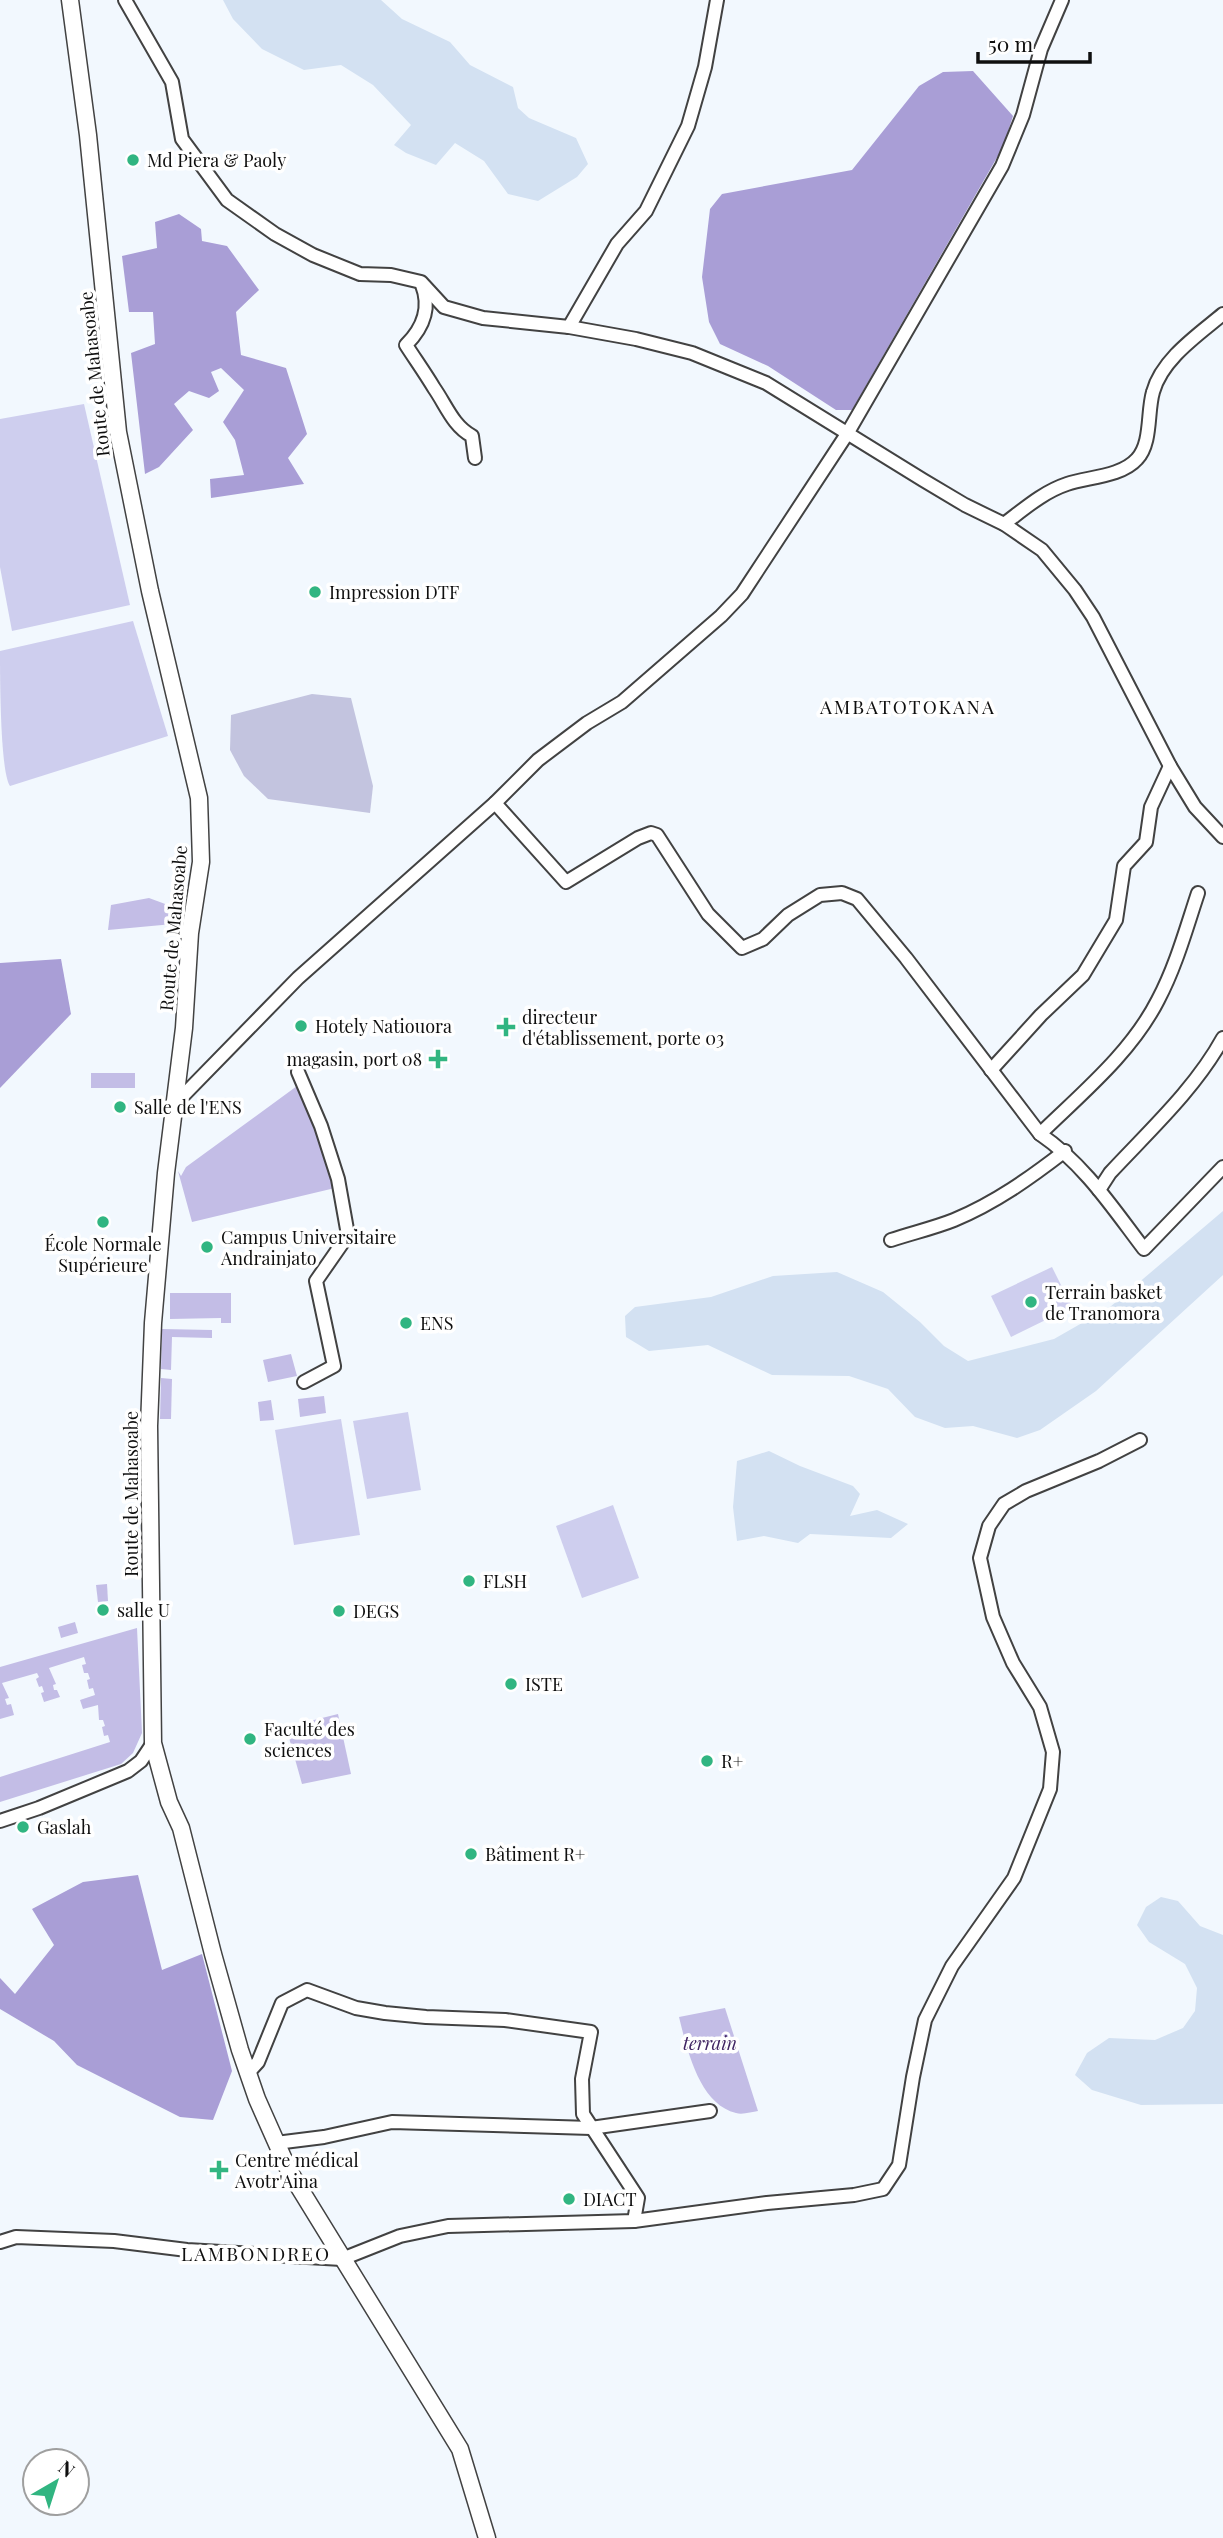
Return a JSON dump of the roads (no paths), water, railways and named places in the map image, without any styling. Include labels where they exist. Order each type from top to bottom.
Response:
[{"type":"street","name":"Route de Mahasoabe","points":[[71,0],[88,135],[118,432],[150,591],[199,798],[201,862],[190,933],[184,1028],[153,1322],[149,1416],[153,1743],[169,1802],[181,1828],[213,1954],[257,2099],[289,2171],[460,2449],[487,2538]]},
{"type":"street","points":[[125,0],[172,82],[182,139],[227,200],[275,234],[313,255],[360,274],[390,275],[421,282],[443,307],[483,318],[569,327],[692,353],[766,383],[965,505],[1004,524],[1042,550],[1075,590],[1098,627],[1170,766],[1195,807],[1223,837]]},
{"type":"street","points":[[569,327],[617,244],[646,211],[688,126],[705,67],[717,0]]},
{"type":"street","points":[[174,1106],[298,978],[495,803],[538,760],[587,723],[622,702],[721,616],[742,594],[847,433],[1002,166],[1023,115],[1041,49],[1062,0]]},
{"type":"street","points":[[421,282],[427,298],[425,314],[417,334],[406,345],[437,391],[445,408],[463,431],[472,436],[475,458]]},
{"type":"street","points":[[1004,524],[1043,495],[1066,484],[1121,469],[1137,459],[1145,440],[1153,390],[1173,357],[1223,314]]},
{"type":"street","points":[[990,1070],[1083,975],[1116,919],[1124,866],[1146,842],[1151,807],[1170,766]]},
{"type":"street","points":[[495,803],[566,881],[638,838],[651,833],[657,835],[708,914],[742,947],[763,939],[788,915],[820,895],[842,893],[857,898],[1040,1133],[1065,1151],[1144,1249],[1223,1167]]},
{"type":"street","points":[[1040,1133],[1101,1075],[1131,1040],[1157,1002],[1174,964],[1198,894]]},
{"type":"street","points":[[1099,1190],[1110,1173],[1191,1084],[1223,1038]]},
{"type":"street","points":[[298,1072],[321,1126],[338,1179],[348,1235],[316,1281],[334,1366],[304,1382]]},
{"type":"street","points":[[891,1240],[953,1220],[990,1203],[1027,1181],[1065,1151]]},
{"type":"street","points":[[0,2242],[16,2236],[342,2259],[400,2236],[448,2226],[634,2221],[767,2203],[854,2195],[883,2189],[899,2165],[925,2020],[952,1966],[1014,1878],[1050,1789],[1053,1752],[1040,1707],[1013,1663],[990,1605],[979,1558],[989,1526],[1004,1504],[1140,1440]]},
{"type":"street","points":[[0,1821],[128,1772],[141,1761],[153,1743]]},
{"type":"street","points":[[248,2073],[258,2062],[282,2003],[307,1990],[356,2008],[385,2013],[505,2020],[591,2032],[582,2079],[583,2115],[638,2198],[634,2221]]},
{"type":"street","points":[[276,2143],[324,2137],[392,2122],[591,2128],[710,2111]]},
{"type":"place","name":"Md Piera & Paoly","points":[[133,160]]},
{"type":"place","name":"Impression DTF","points":[[315,592]]},
{"type":"place","name":"Hotely Natiouora","points":[[301,1026]]},
{"type":"place","name":"directeur d'établissement, porte 03","points":[[506,1027]]},
{"type":"place","name":"magasin, port 08","points":[[438,1059]]},
{"type":"place","name":"Salle de l'ENS","points":[[120,1107]]},
{"type":"place","name":"École Normale Supérieure","points":[[103,1222]]},
{"type":"place","name":"Campus Universitaire Andrainjato","points":[[207,1247]]},
{"type":"place","name":"Terrain basket de Tranomora","points":[[1031,1302]]},
{"type":"place","name":"ENS","points":[[406,1323]]},
{"type":"place","name":"FLSH","points":[[469,1581]]},
{"type":"place","name":"salle U","points":[[103,1610]]},
{"type":"place","name":"DEGS","points":[[339,1611]]},
{"type":"place","name":"ISTE","points":[[511,1684]]},
{"type":"place","name":"Faculté des sciences","points":[[250,1739]]},
{"type":"place","name":"R+","points":[[707,1761]]},
{"type":"place","name":"Gaslah","points":[[23,1827]]},
{"type":"place","name":"Bâtiment R+","points":[[471,1854]]},
{"type":"place","name":"Centre médical Avotr'Aina","points":[[219,2170]]},
{"type":"place","name":"DIACT","points":[[569,2199]]},
{"type":"district","name":"AMBATOTOKANA","points":[[908,706]]},
{"type":"district","name":"LAMBONDREO","points":[[256,2253]]},
{"type":"park label","name":"terrain","points":[[710,2043]]}]
